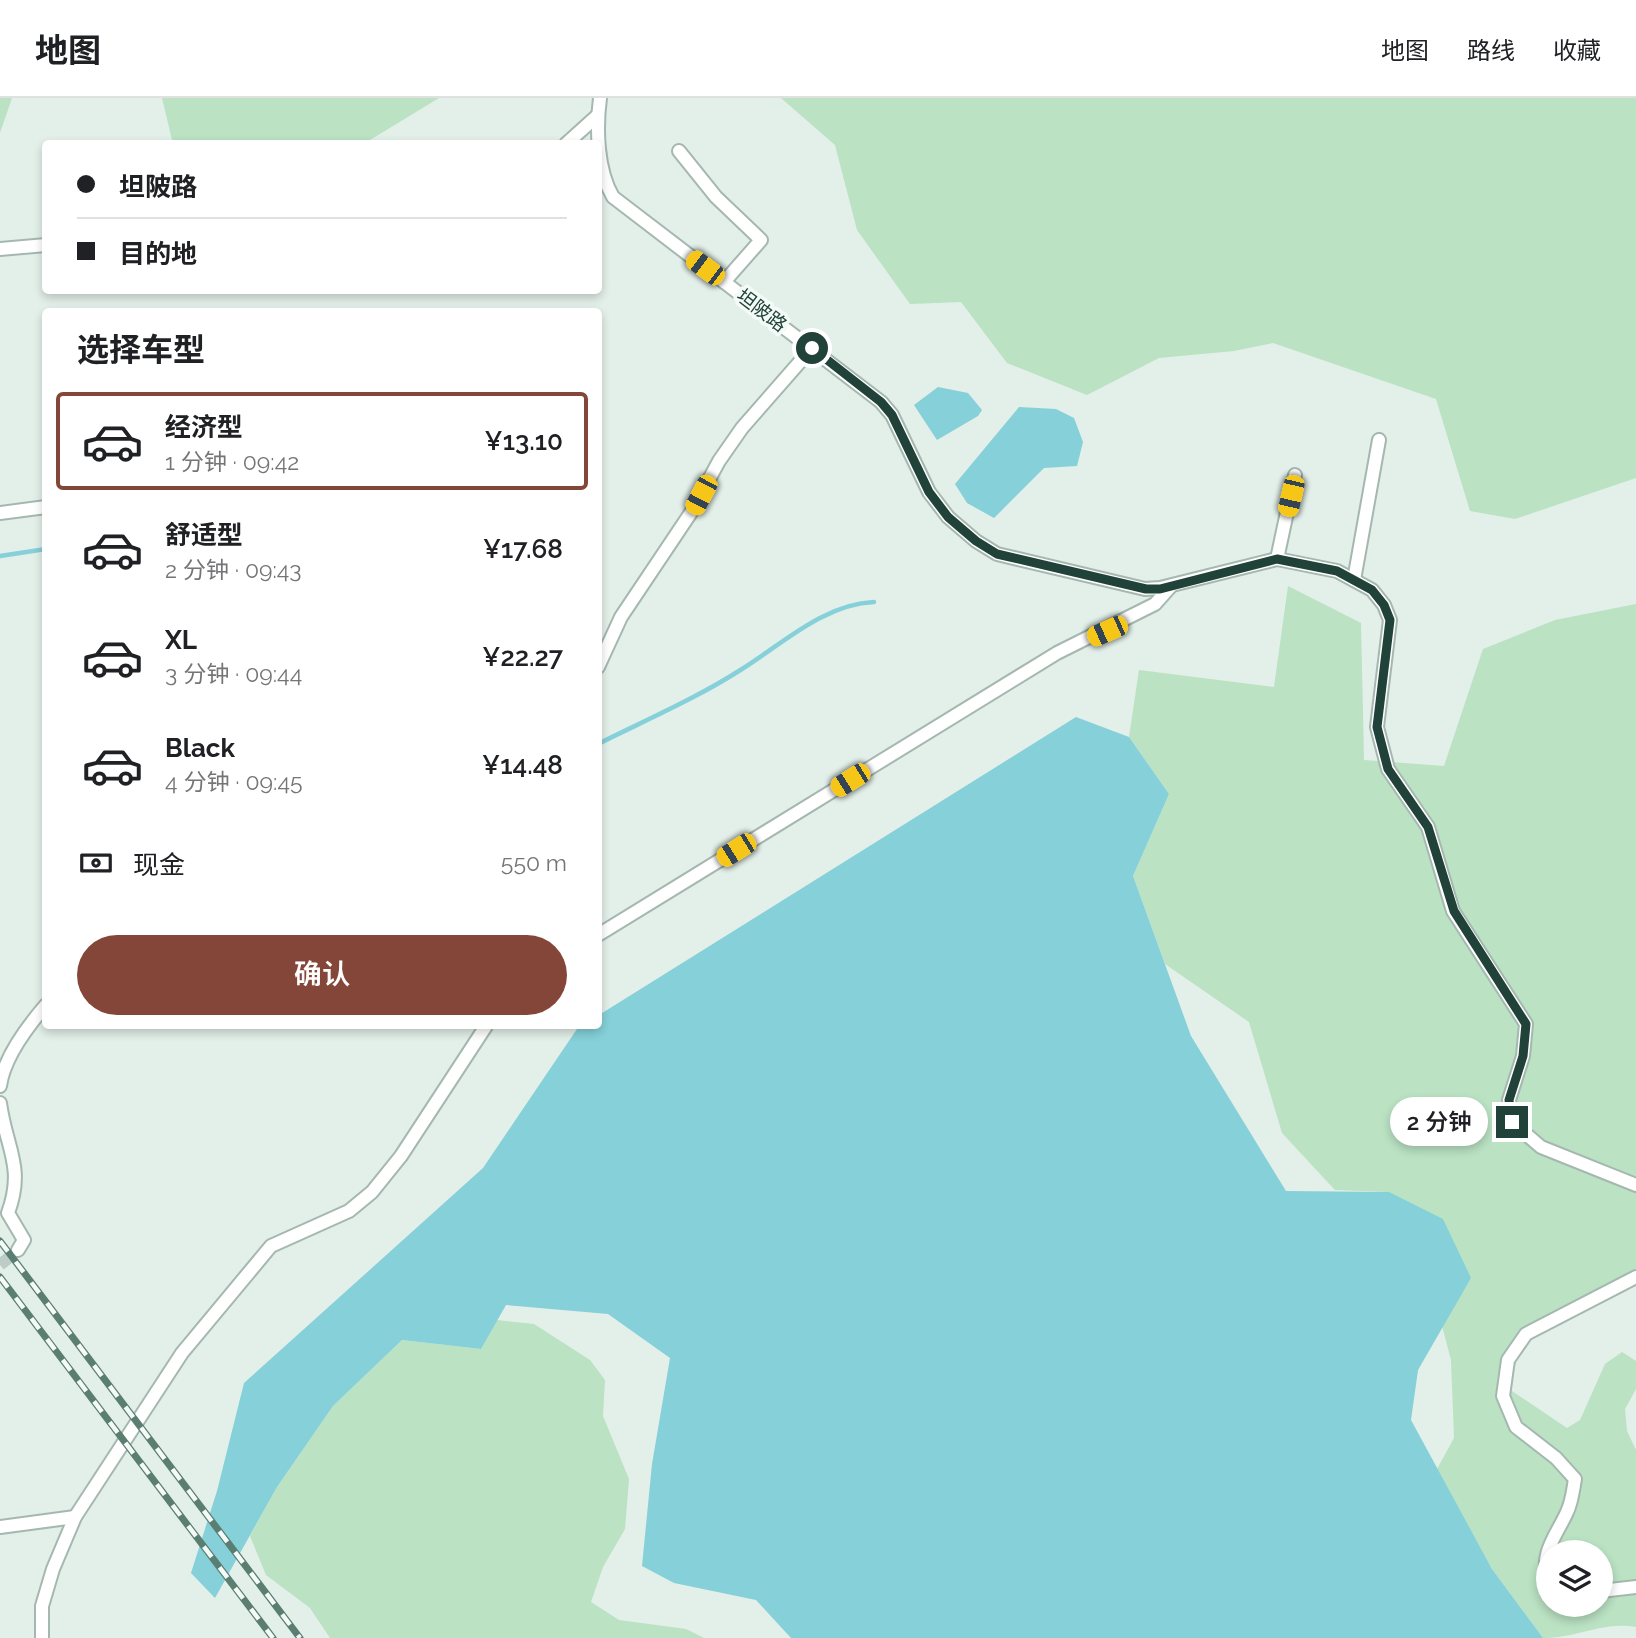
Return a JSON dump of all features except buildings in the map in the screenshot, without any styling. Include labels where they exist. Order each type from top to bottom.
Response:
[{"type":"street","name":"坦陂路","points":[[600,98],[597,116],[600,140]]},
{"type":"street","points":[[570,140],[597,116]]},
{"type":"street","points":[[680,151],[716,197],[761,240],[724,282]]},
{"type":"street","name":"坦陂路","points":[[602,155],[606,186],[613,197],[881,402],[892,415],[929,492],[948,517],[976,541],[997,554],[1146,589],[1171,586]]},
{"type":"street","points":[[0,249],[42,245]]},
{"type":"street","points":[[602,658],[621,617],[692,511],[719,461],[742,428],[812,348]]},
{"type":"street","points":[[1354,580],[1379,440]]},
{"type":"street","points":[[1277,559],[1295,475]]},
{"type":"street","points":[[0,513],[42,508]]},
{"type":"street","points":[[602,933],[1057,653],[1155,604],[1171,586],[1277,559],[1337,571],[1372,590],[1390,620],[1377,727],[1388,769],[1428,827],[1454,911],[1526,1024],[1523,1056],[1509,1100],[1512,1122],[1541,1147],[1636,1185]]},
{"type":"street","points":[[0,1086],[2,1074],[20,1040],[42,1010]]},
{"type":"street","points":[[42,1638],[42,1606],[53,1569],[75,1517],[182,1353],[271,1246],[349,1211],[372,1192],[401,1156],[484,1029]]},
{"type":"street","points":[[0,1103],[17,1170],[16,1189],[4,1208],[24,1240],[18,1250]]},
{"type":"street","points":[[1553,1540],[1569,1509],[1575,1479],[1556,1458],[1516,1427],[1503,1396],[1508,1360],[1526,1334],[1636,1277]]},
{"type":"street","points":[[0,1527],[75,1517]]},
{"type":"street","points":[[1613,1590],[1636,1587]]},
{"type":"green space","points":[[0,98],[12,98],[0,133]]},
{"type":"green space","points":[[162,98],[439,98],[370,140],[172,140]]},
{"type":"green space","points":[[781,98],[1636,98],[1636,478],[1515,519],[1470,511],[1436,399],[1273,343],[1234,351],[1159,358],[1087,395],[1007,363],[961,302],[910,304],[857,230],[835,145]]},
{"type":"green space","points":[[1288,586],[1361,623],[1364,760],[1444,766],[1483,649],[1555,620],[1636,604],[1636,1285],[1530,1340],[1517,1359],[1509,1389],[1567,1428],[1580,1420],[1605,1364],[1622,1352],[1636,1361],[1636,1389],[1625,1409],[1627,1431],[1636,1450],[1636,1627],[1612,1626],[1543,1638],[1492,1569],[1437,1469],[1454,1438],[1451,1360],[1442,1326],[1471,1278],[1389,1192],[1335,1190],[1282,1133],[1249,1022],[1165,964],[1133,876],[1169,794],[1129,737],[1139,670],[1274,687]]},
{"type":"green space","points":[[497,1320],[534,1324],[590,1360],[605,1380],[603,1416],[629,1479],[625,1529],[603,1567],[591,1602],[619,1620],[686,1629],[704,1638],[330,1638],[310,1608],[266,1575],[250,1536],[277,1487],[333,1406],[402,1340],[481,1349]]},
{"type":"water","points":[[938,387],[968,393],[982,410],[978,416],[937,440],[914,405]]},
{"type":"water","points":[[1019,407],[1056,409],[1074,418],[1083,442],[1077,466],[1044,468],[994,518],[967,503],[955,484]]},
{"type":"water","points":[[1076,717],[1129,737],[1169,794],[1133,876],[1191,1036],[1286,1191],[1389,1192],[1443,1219],[1471,1278],[1418,1370],[1411,1420],[1492,1569],[1543,1638],[791,1638],[756,1600],[674,1583],[642,1566],[652,1464],[670,1358],[608,1314],[506,1305],[481,1349],[402,1340],[333,1406],[277,1487],[215,1598],[191,1573],[217,1491],[244,1383],[483,1168],[577,1029],[602,1029],[602,1013]]},
{"type":"waterway","points":[[0,556],[42,550]]},
{"type":"waterway","points":[[602,742],[707,690],[821,617],[856,604],[874,602]]},
{"type":"tunnel","points":[[0,1265],[18,1250]]},
{"type":"railway","points":[[0,1241],[300,1638]]},
{"type":"railway","points":[[0,1277],[273,1638]]},
{"type":"route","points":[[812,348],[881,402],[892,415],[929,492],[948,517],[976,541],[997,554],[1146,589],[1160,589],[1277,559],[1337,571],[1372,590],[1384,605],[1390,620],[1377,727],[1388,769],[1428,827],[1454,911],[1526,1024],[1523,1056],[1509,1100],[1512,1122]]}]
